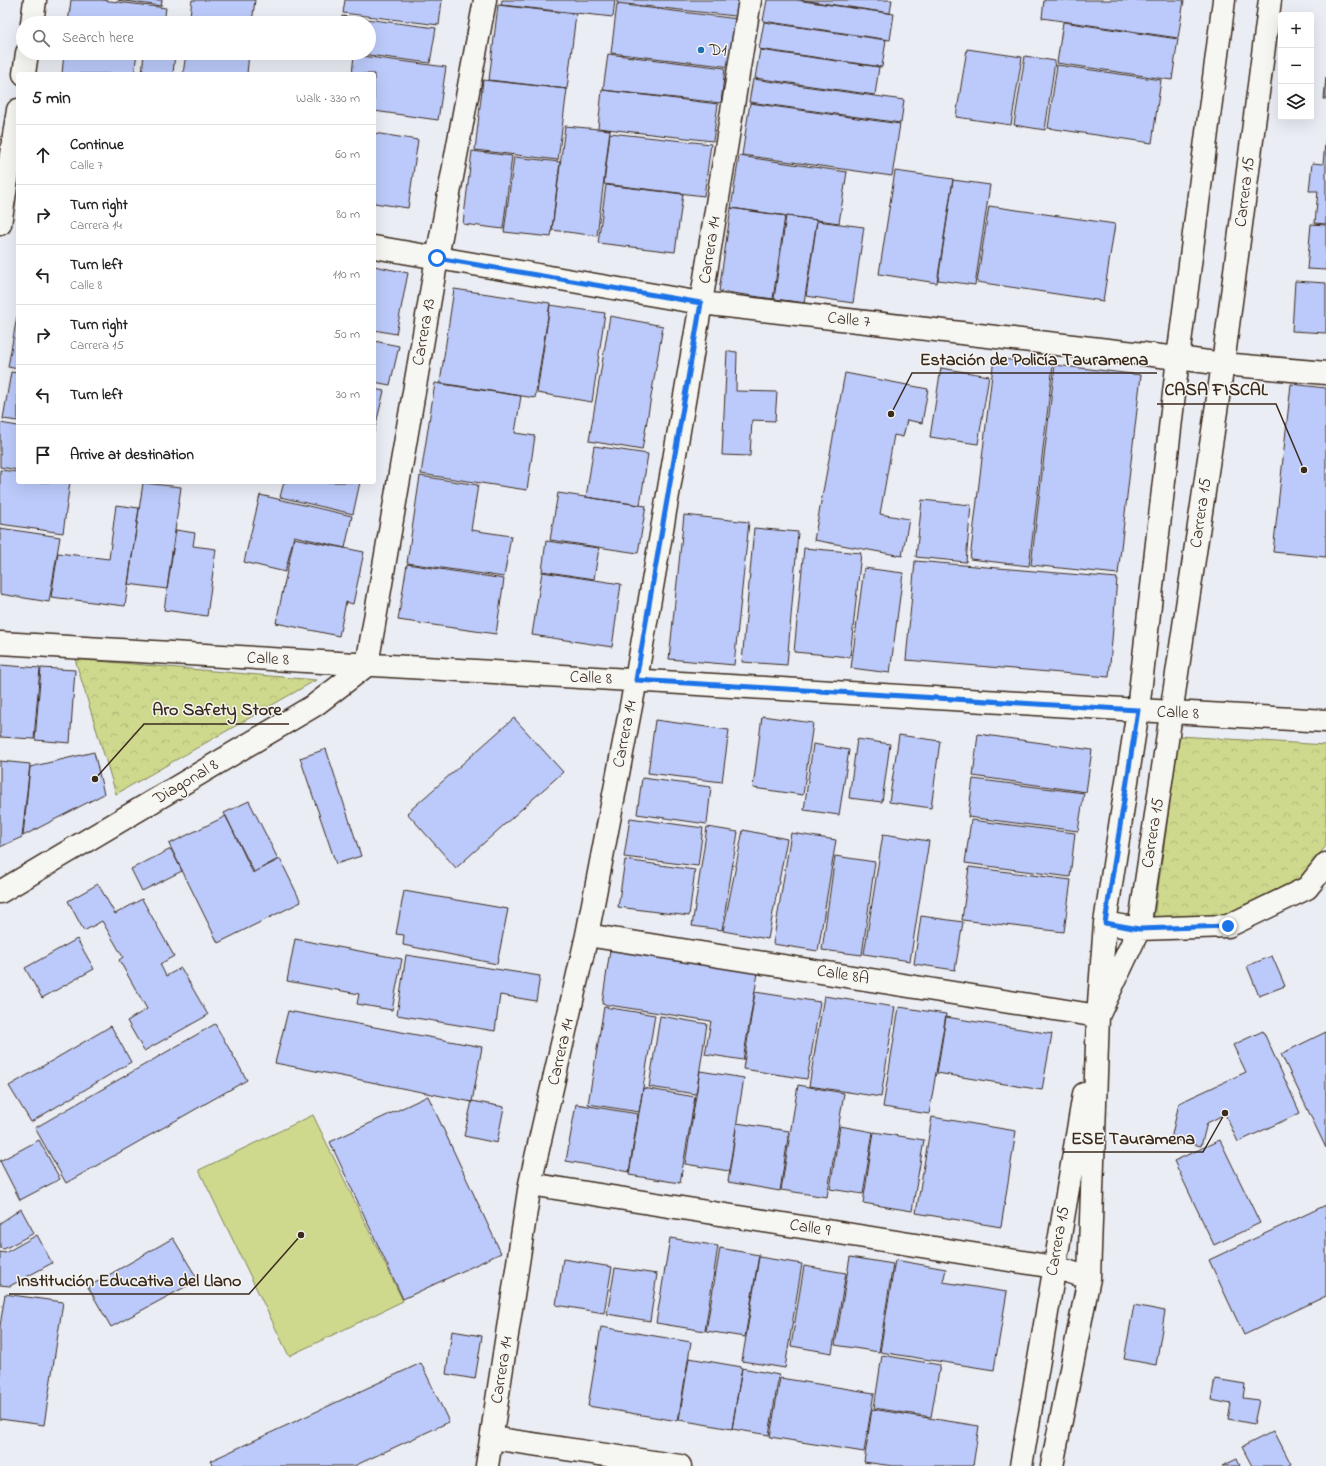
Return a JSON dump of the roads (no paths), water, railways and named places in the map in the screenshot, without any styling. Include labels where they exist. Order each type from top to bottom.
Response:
[{"type":"street","points":[[33,16],[35,0]]},
{"type":"street","name":"Carrera 13","points":[[367,665],[437,258],[485,0]]},
{"type":"street","name":"Carrera 14","points":[[487,1466],[530,1184],[587,935],[636,680],[701,303],[750,0]]},
{"type":"street","name":"Carrera 15","points":[[1052,1466],[1089,1278],[1098,1016],[1105,923],[1138,710],[1178,358],[1224,0]]},
{"type":"street","name":"Carrera 15","points":[[1021,1466],[1098,1016],[1139,929],[1223,364],[1270,0]]},
{"type":"street","points":[[24,72],[26,60]]},
{"type":"street","points":[[0,224],[8,185],[16,125]]},
{"type":"street","name":"Calle 7","points":[[376,247],[701,303],[1223,364],[1326,373]]},
{"type":"street","name":"Calle 8","points":[[0,643],[1326,721]]},
{"type":"street","name":"Diagonal 8","points":[[0,892],[315,705],[367,665]]},
{"type":"street","points":[[1105,923],[1139,929],[1228,926],[1307,888],[1326,864]]},
{"type":"street","name":"Calle 8A","points":[[587,935],[1098,1016]]},
{"type":"street","name":"Calle 9","points":[[530,1184],[1054,1267],[1089,1278]]},
{"type":"street","points":[[492,1438],[680,1466]]},
{"type":"place","name":"D1","points":[[701,50]]},
{"type":"place","name":"Estación de Policía Tauramena","points":[[891,414]]},
{"type":"place","name":"CASA FISCAL","points":[[1304,470]]},
{"type":"place","name":"Aro Safety Store","points":[[95,779]]},
{"type":"place","name":"ESE Tauramena","points":[[1225,1113]]},
{"type":"place","name":"Institución Educativa del Llano","points":[[301,1235]]}]
